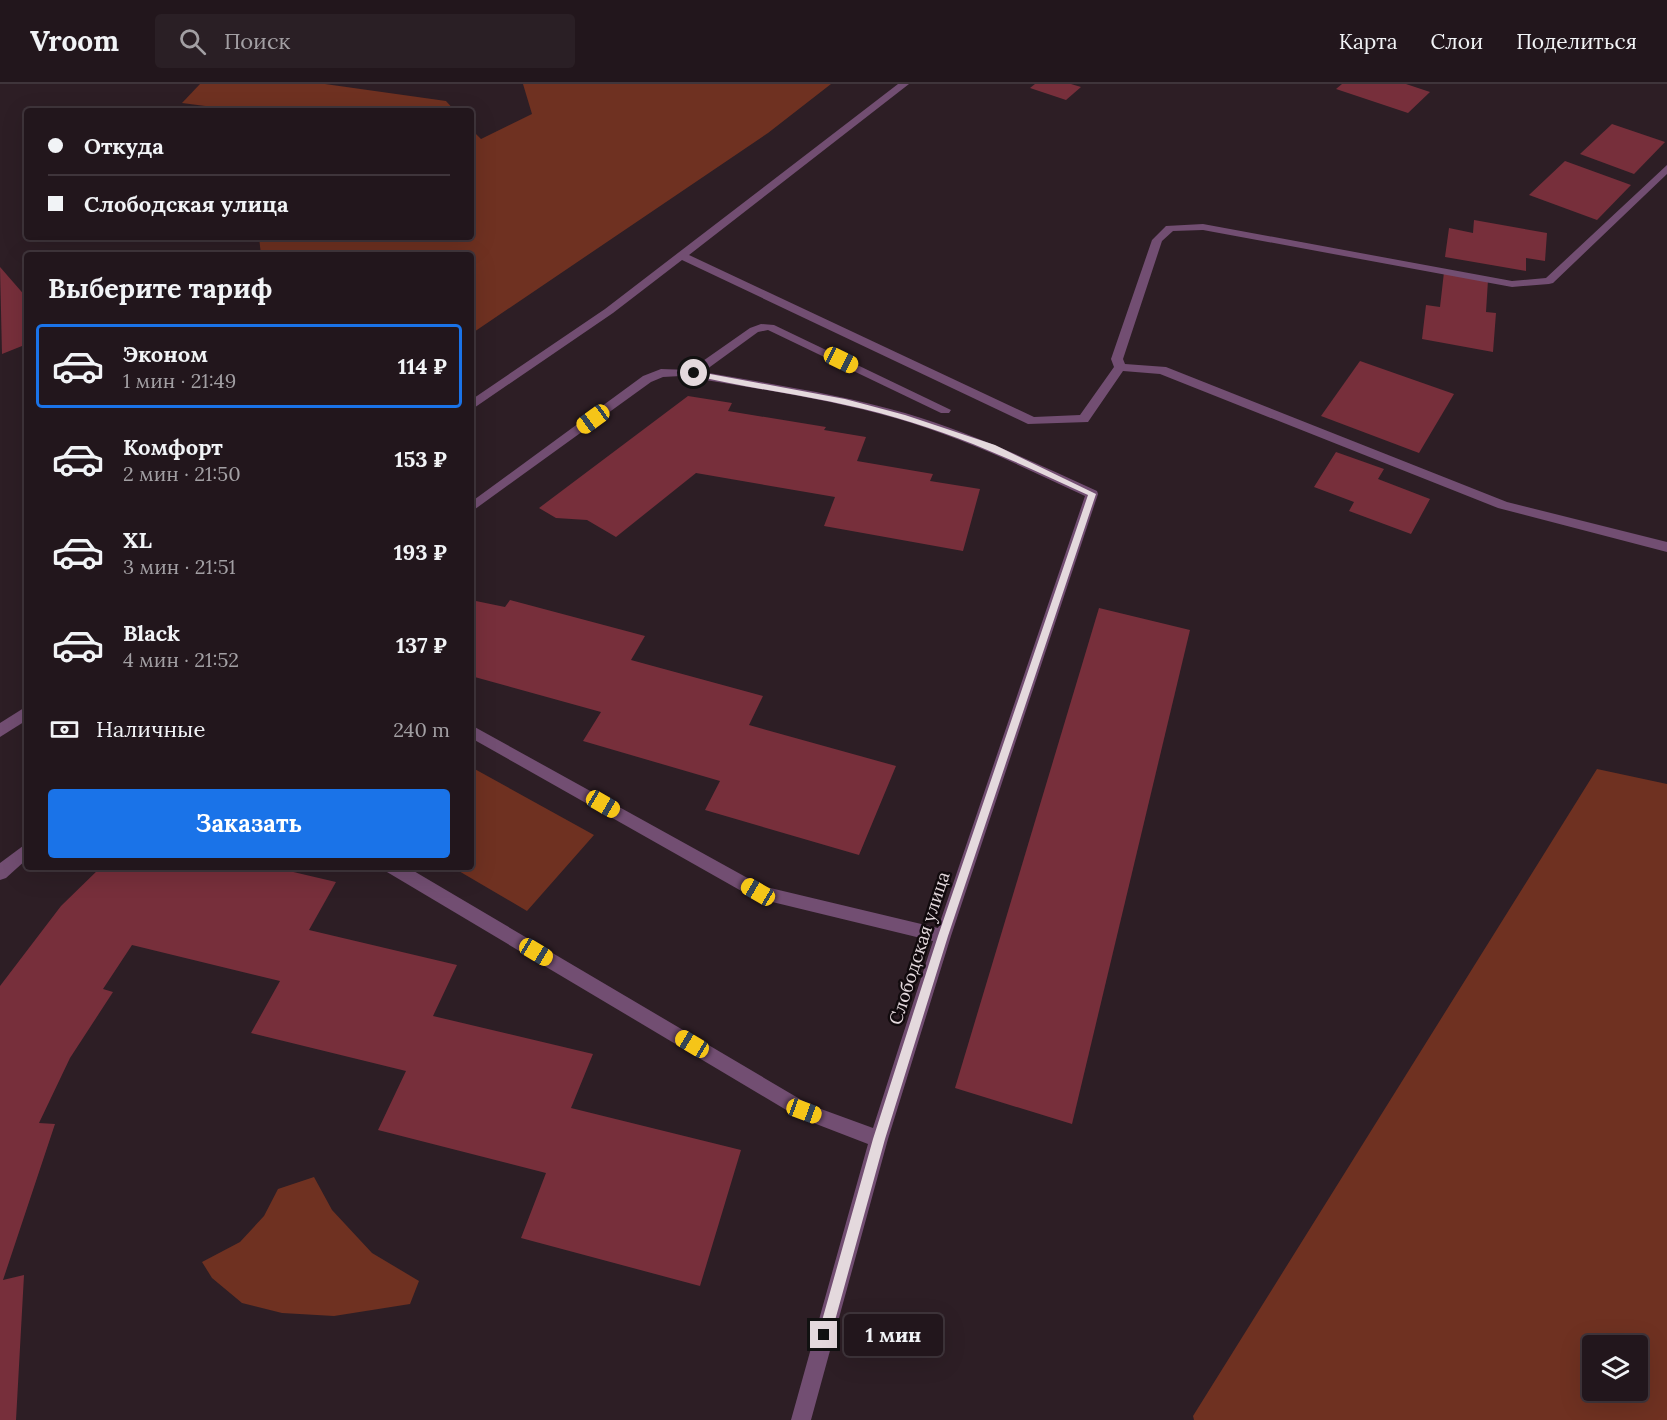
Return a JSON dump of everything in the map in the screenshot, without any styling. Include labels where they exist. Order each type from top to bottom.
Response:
[{"type":"street","points":[[474,404],[609,311],[904,84]]},
{"type":"street","points":[[1120,367],[1117,358],[1157,240],[1170,228],[1203,227],[1512,284],[1549,281],[1667,168]]},
{"type":"street","points":[[681,255],[1032,421],[1084,419],[1120,367]]},
{"type":"street","points":[[474,506],[647,379],[661,373],[694,373],[761,327],[770,327],[945,410]]},
{"type":"street","points":[[1120,367],[1162,370],[1503,505],[1667,547]]},
{"type":"street","name":"Слободская улица","points":[[694,373],[845,401],[902,416],[992,447],[1092,494],[943,936],[879,1139],[801,1420]]},
{"type":"street","points":[[0,731],[24,714]]},
{"type":"street","points":[[474,733],[758,892],[943,936]]},
{"type":"street","points":[[0,873],[24,853]]},
{"type":"street","points":[[398,870],[804,1111],[879,1139]]},
{"type":"shaded area","points":[[200,84],[325,84],[446,101],[452,108],[221,108],[182,103]]},
{"type":"shaded area","points":[[523,84],[831,84],[768,133],[474,332],[474,252],[261,252],[259,240],[474,240],[474,132],[481,139],[532,114]]},
{"type":"shaded area","points":[[474,769],[594,835],[527,911],[457,870],[474,870]]},
{"type":"shaded area","points":[[1597,769],[1667,784],[1667,1420],[1194,1420],[1193,1416]]},
{"type":"shaded area","points":[[314,1177],[332,1210],[372,1253],[419,1281],[410,1304],[334,1316],[282,1313],[242,1303],[212,1278],[202,1262],[240,1242],[264,1216],[278,1189]]},
{"type":"building","points":[[1035,84],[1071,84],[1081,87],[1066,100],[1030,88]]},
{"type":"building","points":[[1342,84],[1406,84],[1430,92],[1408,113],[1336,89]]},
{"type":"building","points":[[1612,124],[1665,142],[1634,174],[1580,154]]},
{"type":"building","points":[[1565,161],[1631,185],[1597,220],[1529,195]]},
{"type":"building","points":[[1474,220],[1547,233],[1545,261],[1526,258],[1526,271],[1445,257],[1449,228],[1473,233]]},
{"type":"building","points":[[0,267],[24,295],[24,345],[2,354]]},
{"type":"building","points":[[1444,272],[1488,280],[1486,312],[1496,313],[1493,352],[1422,339],[1426,305],[1440,307]]},
{"type":"building","points":[[1360,361],[1454,394],[1419,453],[1321,416]]},
{"type":"building","points":[[688,396],[732,403],[728,411],[826,427],[824,430],[866,437],[857,461],[933,474],[930,481],[980,489],[963,551],[824,526],[835,497],[696,473],[616,537],[587,520],[556,518],[539,508]]},
{"type":"building","points":[[1336,452],[1384,469],[1378,479],[1430,499],[1411,534],[1349,511],[1354,502],[1314,487]]},
{"type":"building","points":[[510,600],[645,636],[631,660],[763,696],[749,725],[896,766],[859,855],[705,810],[720,781],[583,741],[601,712],[474,677],[474,601],[505,607]]},
{"type":"building","points":[[1099,608],[1190,630],[1072,1124],[955,1088]]},
{"type":"building","points":[[98,870],[285,870],[336,882],[309,930],[457,965],[433,1016],[593,1054],[571,1108],[741,1150],[700,1286],[521,1238],[546,1173],[378,1130],[406,1071],[251,1033],[280,981],[132,945],[103,989],[113,992],[70,1058],[39,1123],[55,1124],[3,1280],[24,1275],[16,1420],[0,1420],[0,986],[61,906]]},
{"type":"route","points":[[694,373],[845,401],[902,416],[992,447],[1092,494],[943,936],[879,1139],[824,1335]]}]
